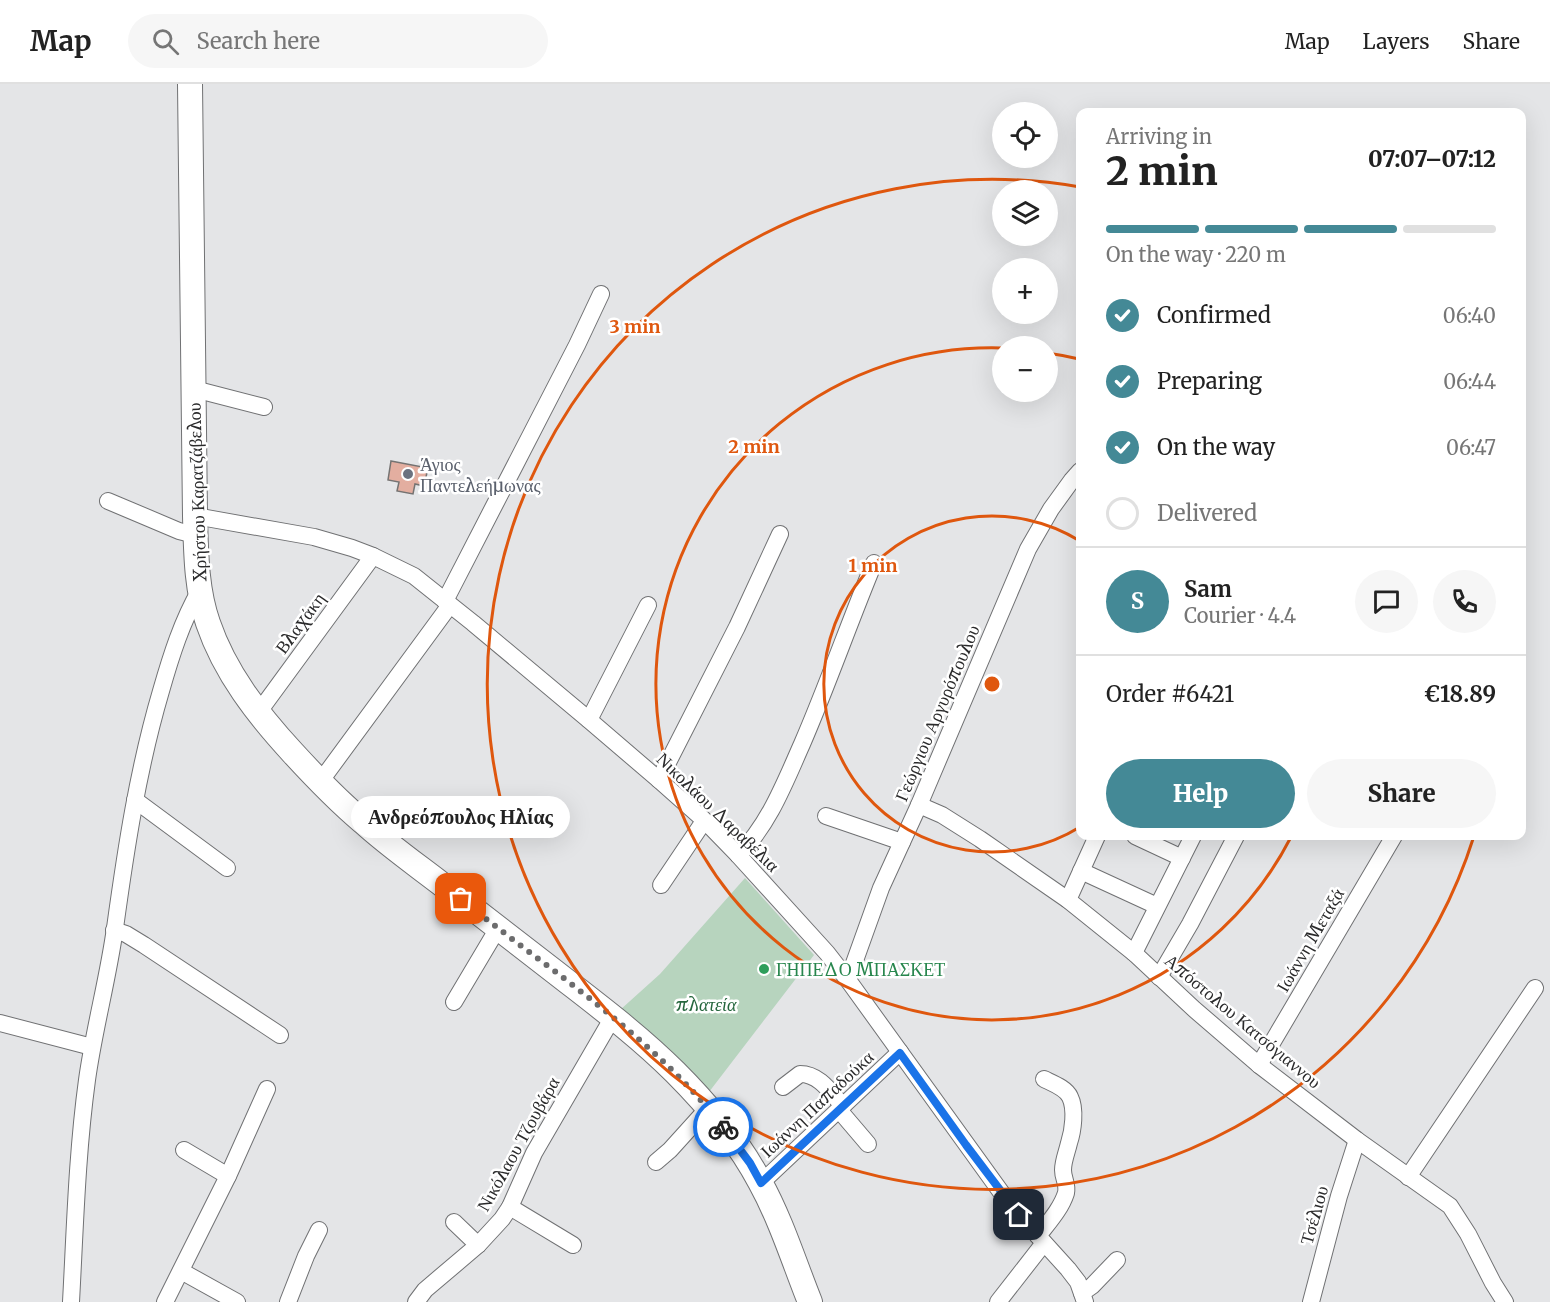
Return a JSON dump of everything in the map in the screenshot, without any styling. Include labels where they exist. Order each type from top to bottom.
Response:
[{"type":"street","name":"Χρήστου Καρατζάβελου","points":[[190,84],[197,566],[208,623],[223,657],[239,686],[258,713],[320,782],[363,822],[613,1017],[674,1072],[708,1108],[750,1163],[761,1183],[807,1300]]},
{"type":"street","points":[[320,782],[382,700],[448,603],[601,294]]},
{"type":"street","points":[[194,389],[264,407]]},
{"type":"street","name":"Γεώργιου Αργυρόπουλου","points":[[848,980],[881,888],[903,842],[1028,549],[1076,476]]},
{"type":"street","name":"Νικολάου Δαραβέλια","points":[[108,501],[169,527],[195,525],[314,537],[352,548],[414,576],[448,603],[659,780],[738,855],[827,953],[1011,1206],[1073,1275],[1084,1298]]},
{"type":"street","points":[[659,780],[737,627],[780,534]]},
{"type":"street","name":"Βλαχάκη","points":[[258,713],[373,556]]},
{"type":"street","points":[[738,855],[762,825],[776,801],[825,690],[874,563]]},
{"type":"street","points":[[71,1302],[82,1116],[129,830],[153,720],[167,669],[189,609],[200,590]]},
{"type":"street","points":[[589,720],[648,604]]},
{"type":"street","points":[[135,800],[227,868]]},
{"type":"street","name":"Απόστολου Κατσόγιαννου","points":[[919,805],[942,815],[980,838],[1068,900],[1134,953],[1259,1065],[1357,1140],[1450,1206],[1458,1216],[1506,1302]]},
{"type":"street","points":[[826,816],[903,842]]},
{"type":"street","points":[[661,885],[704,821]]},
{"type":"street","points":[[1068,900],[1095,840]]},
{"type":"street","points":[[1144,840],[1182,858]]},
{"type":"street","points":[[1134,953],[1191,840]]},
{"type":"street","points":[[1159,977],[1234,840]]},
{"type":"street","name":"Ιωάννη Μεταξά","points":[[1259,1065],[1392,840]]},
{"type":"street","points":[[1081,870],[1157,906]]},
{"type":"street","points":[[454,1002],[498,928]]},
{"type":"street","points":[[114,930],[144,945],[280,1035]]},
{"type":"street","points":[[1408,1177],[1535,988]]},
{"type":"street","name":"Νικόλαου Τζουβάρα","points":[[416,1302],[425,1290],[478,1245],[502,1219],[510,1207],[534,1153],[613,1017]]},
{"type":"street","points":[[0,1023],[92,1047]]},
{"type":"street","name":"Ιωάννη Παπαδούκα","points":[[761,1183],[900,1053]]},
{"type":"street","points":[[783,1087],[800,1074],[809,1074],[820,1080],[868,1144]]},
{"type":"street","points":[[998,1302],[1041,1240],[1065,1195],[1067,1186],[1062,1168],[1073,1124],[1073,1108],[1070,1096],[1044,1079]]},
{"type":"street","points":[[165,1302],[228,1176],[267,1089]]},
{"type":"street","points":[[656,1162],[708,1108]]},
{"type":"street","name":"Τσέλιου","points":[[1311,1302],[1339,1196],[1357,1140]]},
{"type":"street","points":[[184,1150],[228,1176]]},
{"type":"street","points":[[510,1207],[573,1245]]},
{"type":"street","points":[[454,1222],[478,1245]]},
{"type":"street","points":[[288,1302],[319,1230]]},
{"type":"street","points":[[1084,1298],[1092,1286],[1117,1260]]},
{"type":"street","points":[[181,1271],[237,1302]]},
{"type":"green space","name":"πλατεία","points":[[745,878],[814,955],[709,1092],[620,1010],[660,974]]},
{"type":"building","name":"Άγιος Παντελεήμωνας","points":[[391,461],[428,468],[424,486],[415,484],[413,494],[397,491],[399,482],[388,480]]},
{"type":"way so far","points":[[461,899],[641,1041],[674,1072],[723,1127]]},
{"type":"place","name":"Άγιος Παντελεήμωνας","points":[[408,474]]},
{"type":"place","name":"Ανδρεόπουλος Ηλίας","points":[[461,899]]},
{"type":"place","name":"ΓΗΠΕΔΟ ΜΠΑΣΚΕΤ","points":[[764,969]]},
{"type":"route","points":[[723,1127],[750,1163],[761,1183],[900,1053],[1019,1215]]}]
